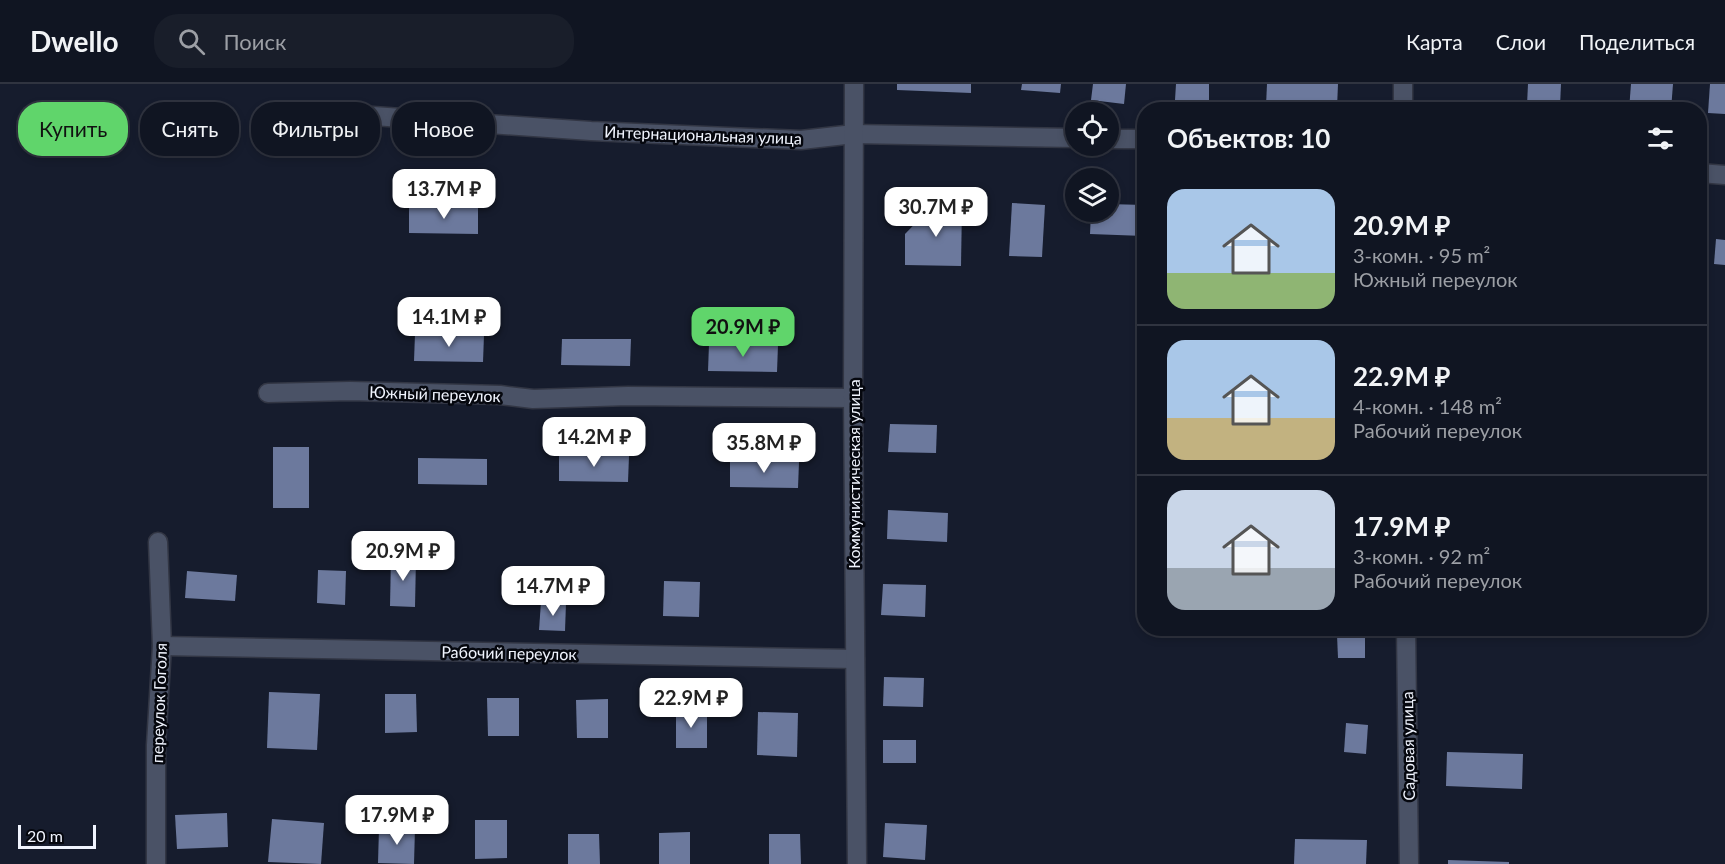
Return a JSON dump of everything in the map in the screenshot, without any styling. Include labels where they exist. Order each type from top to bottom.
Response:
[{"type":"street","name":"Коммунистическая улица","points":[[854,84],[853,398],[857,864]]},
{"type":"street","points":[[1403,84],[1403,102]]},
{"type":"street","name":"Интернациональная улица","points":[[380,116],[591,130],[801,140],[854,134],[1065,138]]},
{"type":"street","points":[[1119,138],[1137,139]]},
{"type":"street","points":[[1707,174],[1725,175]]},
{"type":"street","name":"Южный переулок","points":[[268,393],[350,391],[500,395],[533,399],[628,396],[853,398]]},
{"type":"street","name":"переулок Гоголя","points":[[156,864],[156,745],[162,646],[158,542]]},
{"type":"street","name":"Садовая улица","points":[[1406,636],[1409,864]]},
{"type":"street","name":"Рабочий переулок","points":[[162,646],[855,659]]},
{"type":"building","points":[[897,84],[971,84],[971,93],[897,90]]},
{"type":"building","points":[[1022,84],[1061,84],[1060,93],[1021,90]]},
{"type":"building","points":[[1093,84],[1126,84],[1124,104],[1091,100]]},
{"type":"building","points":[[1176,84],[1209,84],[1209,101],[1175,100]]},
{"type":"building","points":[[1267,84],[1338,84],[1337,102],[1266,102]]},
{"type":"building","points":[[1528,84],[1561,84],[1560,102],[1527,102]]},
{"type":"building","points":[[1631,84],[1673,84],[1672,102],[1630,102]]},
{"type":"building","points":[[1710,84],[1725,84],[1725,114],[1708,113]]},
{"type":"building","points":[[1012,203],[1045,205],[1042,257],[1009,256]]},
{"type":"building","points":[[1119,204],[1137,205],[1137,236],[1090,234],[1091,222],[1119,222]]},
{"type":"building","points":[[932,206],[962,207],[961,266],[905,265],[905,234]]},
{"type":"building","points":[[409,207],[478,208],[478,234],[409,233]]},
{"type":"building","points":[[1716,239],[1725,240],[1725,265],[1714,264]]},
{"type":"building","points":[[415,334],[484,335],[483,362],[414,361]]},
{"type":"building","points":[[562,339],[631,339],[630,366],[561,365]]},
{"type":"building","points":[[709,344],[778,345],[777,372],[708,371]]},
{"type":"building","points":[[890,424],[937,425],[936,453],[888,452]]},
{"type":"building","points":[[273,447],[309,447],[309,508],[273,508]]},
{"type":"building","points":[[559,455],[629,456],[628,482],[559,481]]},
{"type":"building","points":[[418,458],[487,459],[487,485],[418,484]]},
{"type":"building","points":[[730,461],[799,462],[798,488],[730,487]]},
{"type":"building","points":[[888,510],[948,513],[947,542],[887,539]]},
{"type":"building","points":[[391,557],[416,558],[415,607],[390,606]]},
{"type":"building","points":[[318,570],[346,571],[345,605],[317,603]]},
{"type":"building","points":[[187,571],[237,575],[235,601],[185,598]]},
{"type":"building","points":[[664,581],[700,582],[699,617],[663,616]]},
{"type":"building","points":[[883,584],[926,585],[925,617],[881,615]]},
{"type":"building","points":[[541,602],[566,603],[565,631],[539,630]]},
{"type":"building","points":[[1337,636],[1365,636],[1365,658],[1338,658]]},
{"type":"building","points":[[884,677],[924,678],[923,707],[883,706]]},
{"type":"building","points":[[269,692],[320,694],[317,750],[267,748]]},
{"type":"building","points":[[385,694],[416,694],[417,732],[385,733]]},
{"type":"building","points":[[487,698],[519,698],[519,736],[488,736]]},
{"type":"building","points":[[608,699],[608,738],[577,738],[576,700]]},
{"type":"building","points":[[676,710],[707,710],[707,748],[676,748]]},
{"type":"building","points":[[758,712],[798,713],[797,757],[757,755]]},
{"type":"building","points":[[1346,723],[1368,725],[1366,754],[1344,752]]},
{"type":"building","points":[[883,740],[916,740],[916,763],[883,763]]},
{"type":"building","points":[[1447,752],[1523,754],[1522,789],[1446,786]]},
{"type":"building","points":[[227,813],[228,847],[177,849],[175,815]]},
{"type":"building","points":[[272,819],[324,823],[321,864],[268,862]]},
{"type":"building","points":[[475,820],[507,820],[507,858],[475,859]]},
{"type":"building","points":[[885,823],[927,825],[925,860],[883,857]]},
{"type":"building","points":[[379,828],[415,828],[414,864],[378,863]]},
{"type":"building","points":[[690,832],[690,864],[659,864],[659,833]]},
{"type":"building","points":[[568,834],[599,834],[600,864],[568,864]]},
{"type":"building","points":[[769,834],[800,834],[801,864],[769,864]]},
{"type":"building","points":[[1295,839],[1367,840],[1366,864],[1294,864]]},
{"type":"building","points":[[1448,860],[1509,862],[1509,864],[1448,864]]}]
